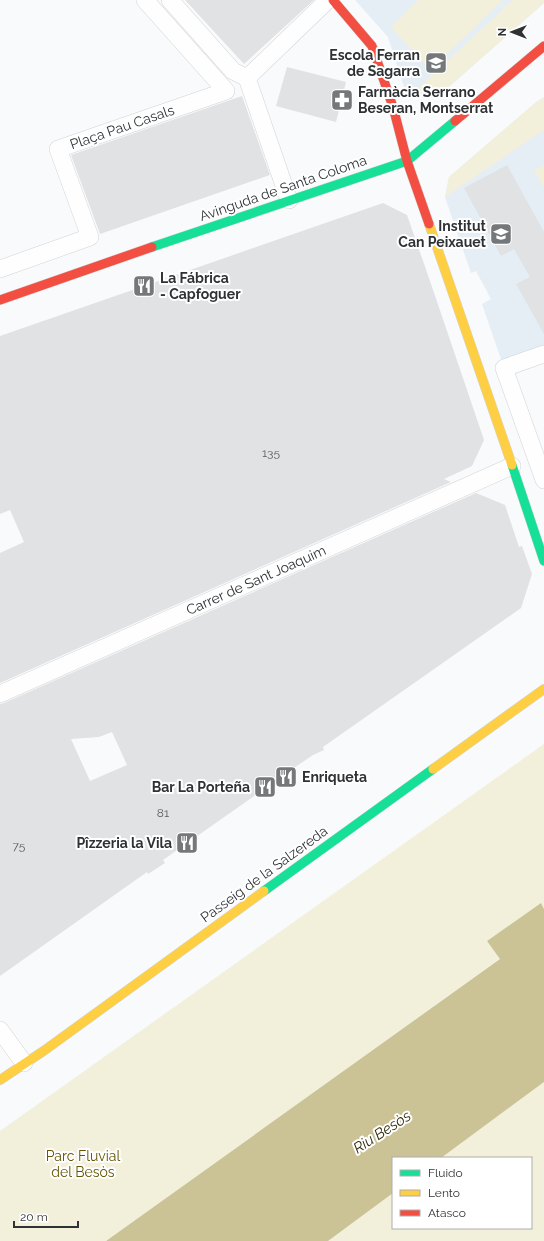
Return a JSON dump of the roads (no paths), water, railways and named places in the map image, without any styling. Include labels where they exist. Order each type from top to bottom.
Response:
[{"type":"street","name":"Plaça Pau Casals","points":[[0,269],[90,237],[58,148],[226,91],[144,0]]},
{"type":"street","points":[[170,0],[233,72],[248,78],[289,200]]},
{"type":"street","points":[[248,78],[328,0]]},
{"type":"street","points":[[333,0],[372,46],[393,107],[407,161],[544,561]]},
{"type":"street","name":"Avinguda de Santa Coloma","points":[[0,300],[289,200],[407,161],[544,46]]},
{"type":"street","points":[[544,354],[504,368],[544,480]]},
{"type":"street","name":"Carrer de Sant Joaquim","points":[[0,694],[512,466]]},
{"type":"street","name":"Passeig de la Salzereda","points":[[0,1080],[45,1050],[544,689]]},
{"type":"street","points":[[0,1030],[24,1063]]},
{"type":"water","name":"Riu Besòs","points":[[541,903],[544,909],[544,1082],[442,1157],[392,1157],[392,1194],[328,1241],[106,1241],[500,959],[487,941]]},
{"type":"place","name":"Escola Ferran de Sagarra","points":[[436,63]]},
{"type":"place","name":"Farmàcia Serrano Beseran, Montserrat","points":[[342,100]]},
{"type":"place","name":"Institut Can Peixauet","points":[[501,234]]},
{"type":"place","name":"La Fábrica - Capfoguer","points":[[144,286]]},
{"type":"place","name":"Enriqueta","points":[[286,777]]},
{"type":"place","name":"Bar La Porteña","points":[[265,787]]},
{"type":"place","name":"Pîzzeria la Vila","points":[[187,843]]},
{"type":"park label","name":"Parc Fluvial del Besòs","points":[[83,1164]]}]
